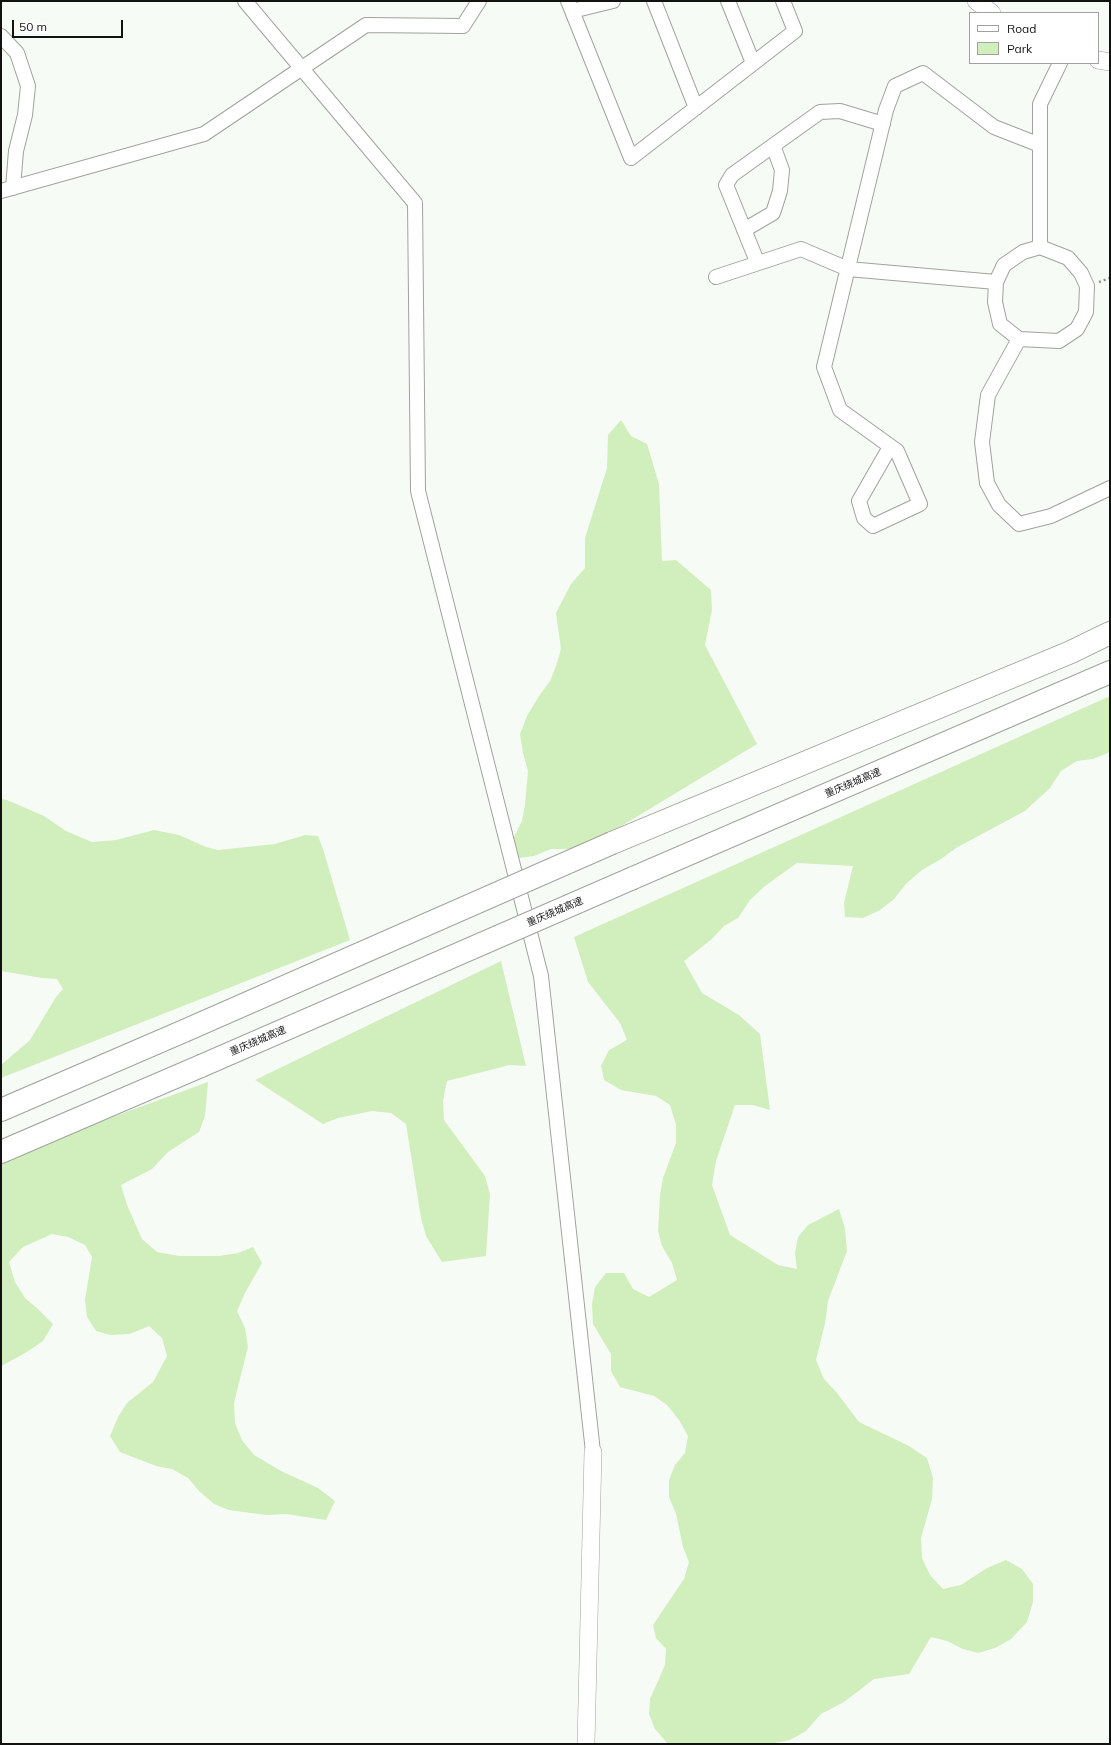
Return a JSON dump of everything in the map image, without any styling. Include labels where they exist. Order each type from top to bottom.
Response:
[{"type":"highway","points":[[1,1110],[612,844],[1071,652],[1110,633]]},
{"type":"highway","name":"重庆绕城高速","points":[[1,1152],[1110,672]]},
{"type":"street","points":[[245,1],[415,203],[418,491],[541,976],[593,1452],[586,1744]]},
{"type":"street","points":[[1,36],[17,53],[28,86],[26,115],[7,189],[204,134],[366,25],[463,26],[479,1]]},
{"type":"street","points":[[613,1],[570,6],[630,158],[795,31],[783,1]]},
{"type":"street","points":[[654,1],[696,108]]},
{"type":"street","points":[[728,1],[753,63]]},
{"type":"street","points":[[976,1],[991,12]]},
{"type":"street","points":[[1099,60],[1110,62]]},
{"type":"street","points":[[1040,247],[1040,104],[1060,64]]},
{"type":"street","points":[[890,447],[859,501],[864,518],[873,526],[920,504],[897,451],[840,410],[824,367],[883,124],[895,86],[923,73],[994,127],[1040,145]]},
{"type":"street","points":[[756,259],[726,185],[732,174],[820,112],[840,111],[883,124]]},
{"type":"street","points":[[744,230],[773,213],[780,191],[782,170],[774,148]]},
{"type":"street","points":[[1040,247],[1068,258],[1080,273],[1087,286],[1086,312],[1077,330],[1059,341],[1019,339],[1000,324],[995,302],[996,282],[1004,265],[1023,252],[1040,247]]},
{"type":"street","points":[[716,277],[801,249],[848,269],[996,282]]},
{"type":"street","points":[[1019,339],[988,395],[982,442],[987,483],[999,505],[1019,524],[1050,516],[1110,488]]},
{"type":"green space","points":[[621,420],[631,436],[647,444],[659,484],[662,561],[676,560],[711,590],[712,610],[705,645],[757,744],[590,845],[569,849],[551,849],[534,856],[518,858],[502,850],[514,837],[522,821],[525,805],[528,771],[520,734],[527,716],[550,681],[556,666],[561,649],[556,613],[571,584],[585,568],[585,538],[607,468],[608,435]]},
{"type":"green space","points":[[1110,696],[1110,752],[1093,759],[1077,761],[1061,771],[1050,788],[1025,811],[956,848],[922,870],[906,884],[893,900],[880,910],[863,918],[845,917],[844,903],[853,866],[797,863],[765,886],[750,900],[738,918],[724,926],[712,939],[684,961],[702,993],[739,1015],[760,1034],[770,1110],[753,1105],[735,1105],[716,1161],[712,1185],[730,1235],[778,1265],[797,1269],[795,1253],[798,1237],[808,1225],[839,1209],[845,1229],[847,1251],[828,1301],[825,1323],[816,1360],[824,1379],[837,1393],[859,1422],[909,1446],[927,1458],[933,1478],[932,1499],[921,1538],[922,1558],[930,1575],[943,1589],[961,1585],[987,1568],[1006,1560],[1022,1569],[1033,1584],[1033,1602],[1027,1622],[1011,1639],[995,1648],[978,1653],[963,1649],[947,1641],[931,1637],[909,1674],[874,1679],[844,1702],[821,1714],[806,1731],[790,1740],[770,1744],[668,1744],[655,1729],[649,1714],[650,1699],[665,1665],[666,1649],[656,1638],[653,1625],[684,1579],[689,1562],[683,1547],[676,1514],[669,1497],[669,1480],[675,1465],[685,1453],[688,1436],[679,1420],[667,1405],[654,1396],[620,1387],[611,1371],[611,1354],[593,1324],[592,1304],[595,1287],[606,1273],[624,1273],[633,1289],[649,1297],[677,1280],[672,1263],[662,1246],[658,1231],[660,1195],[663,1178],[676,1143],[676,1125],[670,1105],[656,1096],[621,1090],[604,1080],[601,1066],[609,1050],[627,1040],[620,1023],[588,982],[574,937]]},
{"type":"green space","points":[[1,799],[7,800],[44,816],[66,831],[92,842],[116,840],[154,830],[179,835],[206,847],[218,850],[275,844],[305,835],[318,836],[350,940],[1,1078],[1,1065],[30,1040],[56,997],[63,989],[57,979],[1,971]]},
{"type":"green space","points":[[501,961],[526,1066],[510,1065],[447,1081],[443,1101],[444,1120],[485,1176],[490,1194],[486,1256],[442,1262],[426,1236],[421,1218],[406,1124],[391,1113],[372,1111],[338,1118],[323,1124],[255,1080]]},
{"type":"green space","points":[[208,1082],[205,1116],[199,1132],[168,1152],[152,1169],[121,1185],[127,1205],[142,1239],[157,1252],[179,1256],[219,1256],[238,1253],[253,1247],[262,1263],[245,1293],[237,1311],[245,1328],[248,1347],[234,1403],[235,1423],[242,1440],[254,1455],[281,1471],[318,1488],[335,1501],[326,1520],[286,1514],[266,1515],[229,1510],[214,1504],[199,1491],[188,1478],[172,1469],[156,1466],[120,1452],[110,1436],[118,1417],[127,1403],[153,1382],[167,1356],[162,1338],[149,1326],[130,1334],[110,1335],[96,1331],[87,1317],[85,1300],[92,1257],[85,1245],[68,1237],[52,1234],[23,1247],[9,1262],[15,1282],[25,1298],[53,1324],[43,1341],[27,1352],[3,1365],[1,1368],[1,1158]]}]
